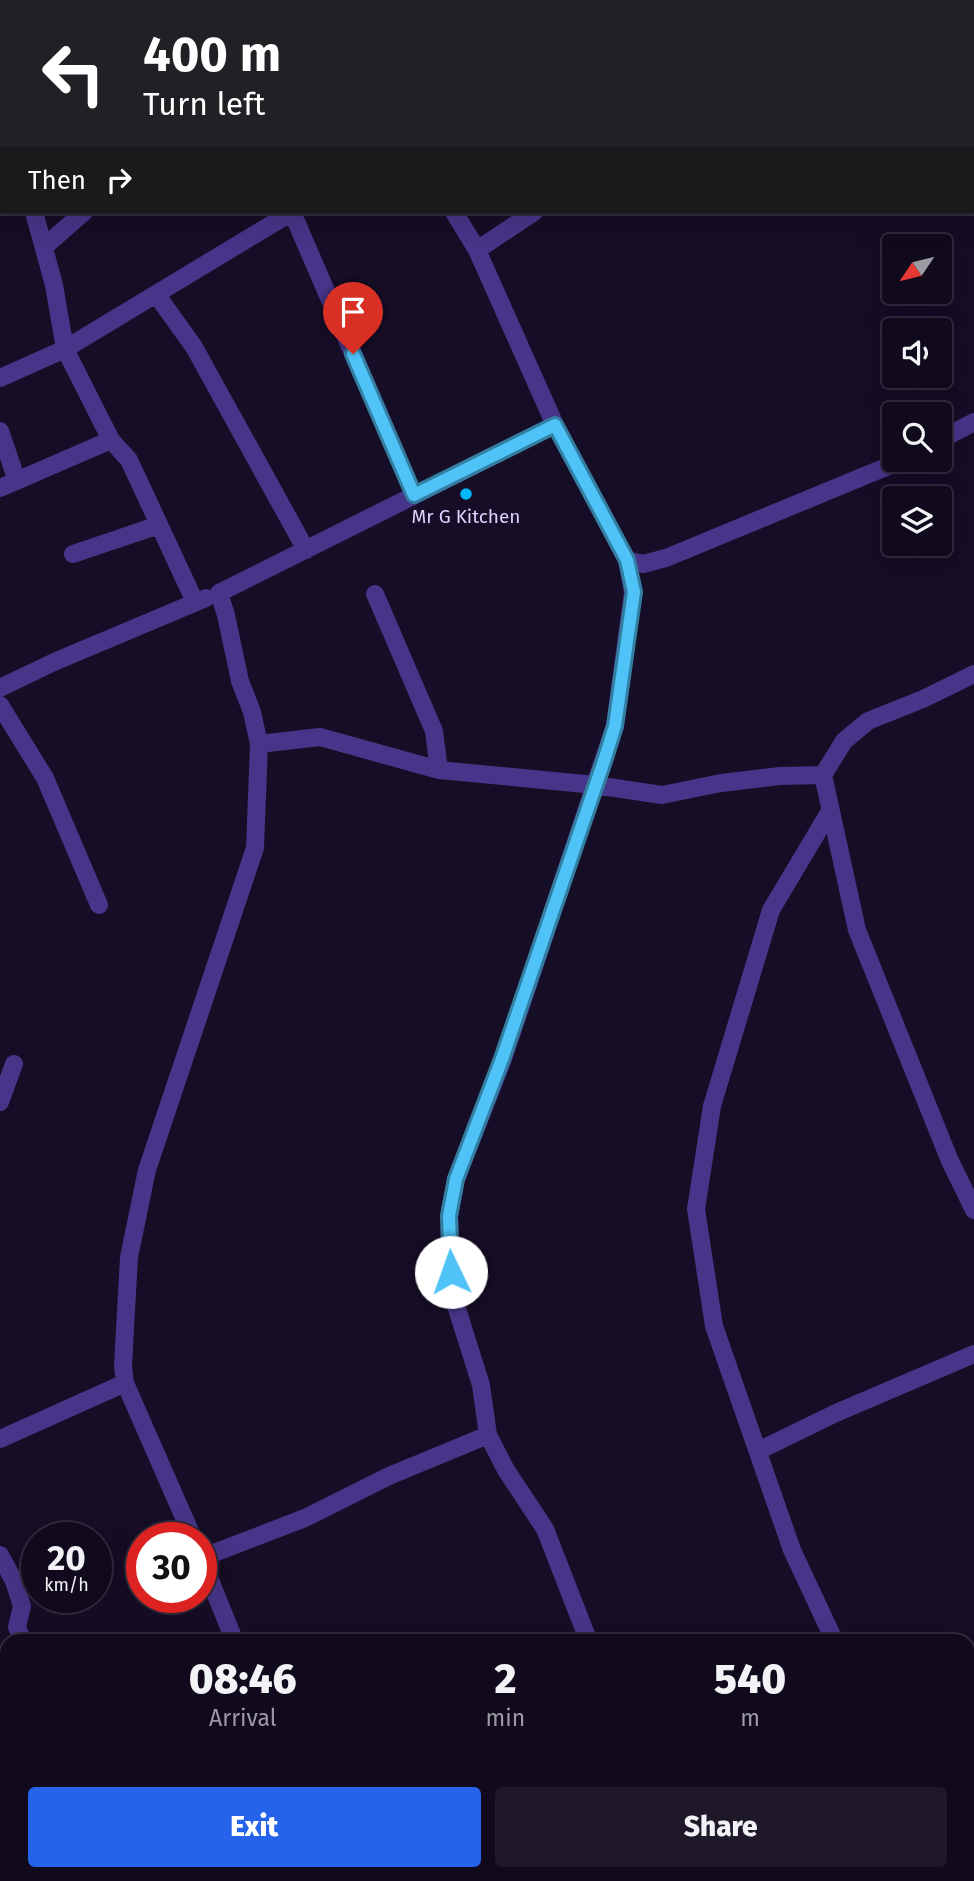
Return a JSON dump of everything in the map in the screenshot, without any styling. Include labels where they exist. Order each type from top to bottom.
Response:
[{"type":"street","points":[[35,214],[54,285],[65,349],[111,440],[129,460],[195,602]]},
{"type":"street","points":[[44,247],[82,214]]},
{"type":"street","points":[[0,378],[65,349],[289,214]]},
{"type":"street","points":[[293,214],[414,495]]},
{"type":"street","points":[[455,214],[477,250],[555,425],[627,560],[634,592],[615,726],[502,1059],[456,1179],[449,1216],[452,1293],[481,1384],[488,1435],[506,1470],[545,1529],[586,1634]]},
{"type":"street","points":[[477,250],[531,214]]},
{"type":"street","points":[[156,294],[194,348],[306,550]]},
{"type":"street","points":[[952,434],[974,422]]},
{"type":"street","points":[[0,688],[54,662],[219,593],[555,425]]},
{"type":"street","points":[[0,431],[17,481]]},
{"type":"street","points":[[0,488],[111,440]]},
{"type":"street","points":[[627,560],[643,564],[666,558],[882,469]]},
{"type":"street","points":[[73,554],[159,525]]},
{"type":"street","points":[[186,1522],[125,1383],[123,1365],[129,1257],[147,1170],[255,848],[259,744],[252,712],[240,681],[219,593]]},
{"type":"street","points":[[375,594],[434,731],[439,770]]},
{"type":"street","points":[[974,674],[923,699],[868,721],[844,741],[823,775],[857,930],[950,1161],[974,1210]]},
{"type":"street","points":[[0,705],[45,778],[99,905]]},
{"type":"street","points":[[259,744],[320,737],[439,770],[595,785],[662,795],[722,783],[780,776],[823,775]]},
{"type":"street","points":[[831,811],[771,910],[712,1106],[696,1209],[714,1326],[792,1550],[831,1634]]},
{"type":"street","points":[[0,1102],[14,1064]]},
{"type":"street","points":[[758,1451],[824,1418],[974,1354]]},
{"type":"street","points":[[0,1439],[125,1383]]},
{"type":"street","points":[[217,1552],[305,1518],[389,1476],[488,1435]]},
{"type":"street","points":[[0,1555],[14,1581],[22,1605],[13,1634]]},
{"type":"street","points":[[217,1598],[232,1634]]},
{"type":"place","name":"Mr G Kitchen","points":[[466,494]]},
{"type":"route","points":[[353,354],[414,495],[555,425],[627,560],[634,592],[615,726],[502,1059],[456,1179],[449,1216],[451,1272]]}]
